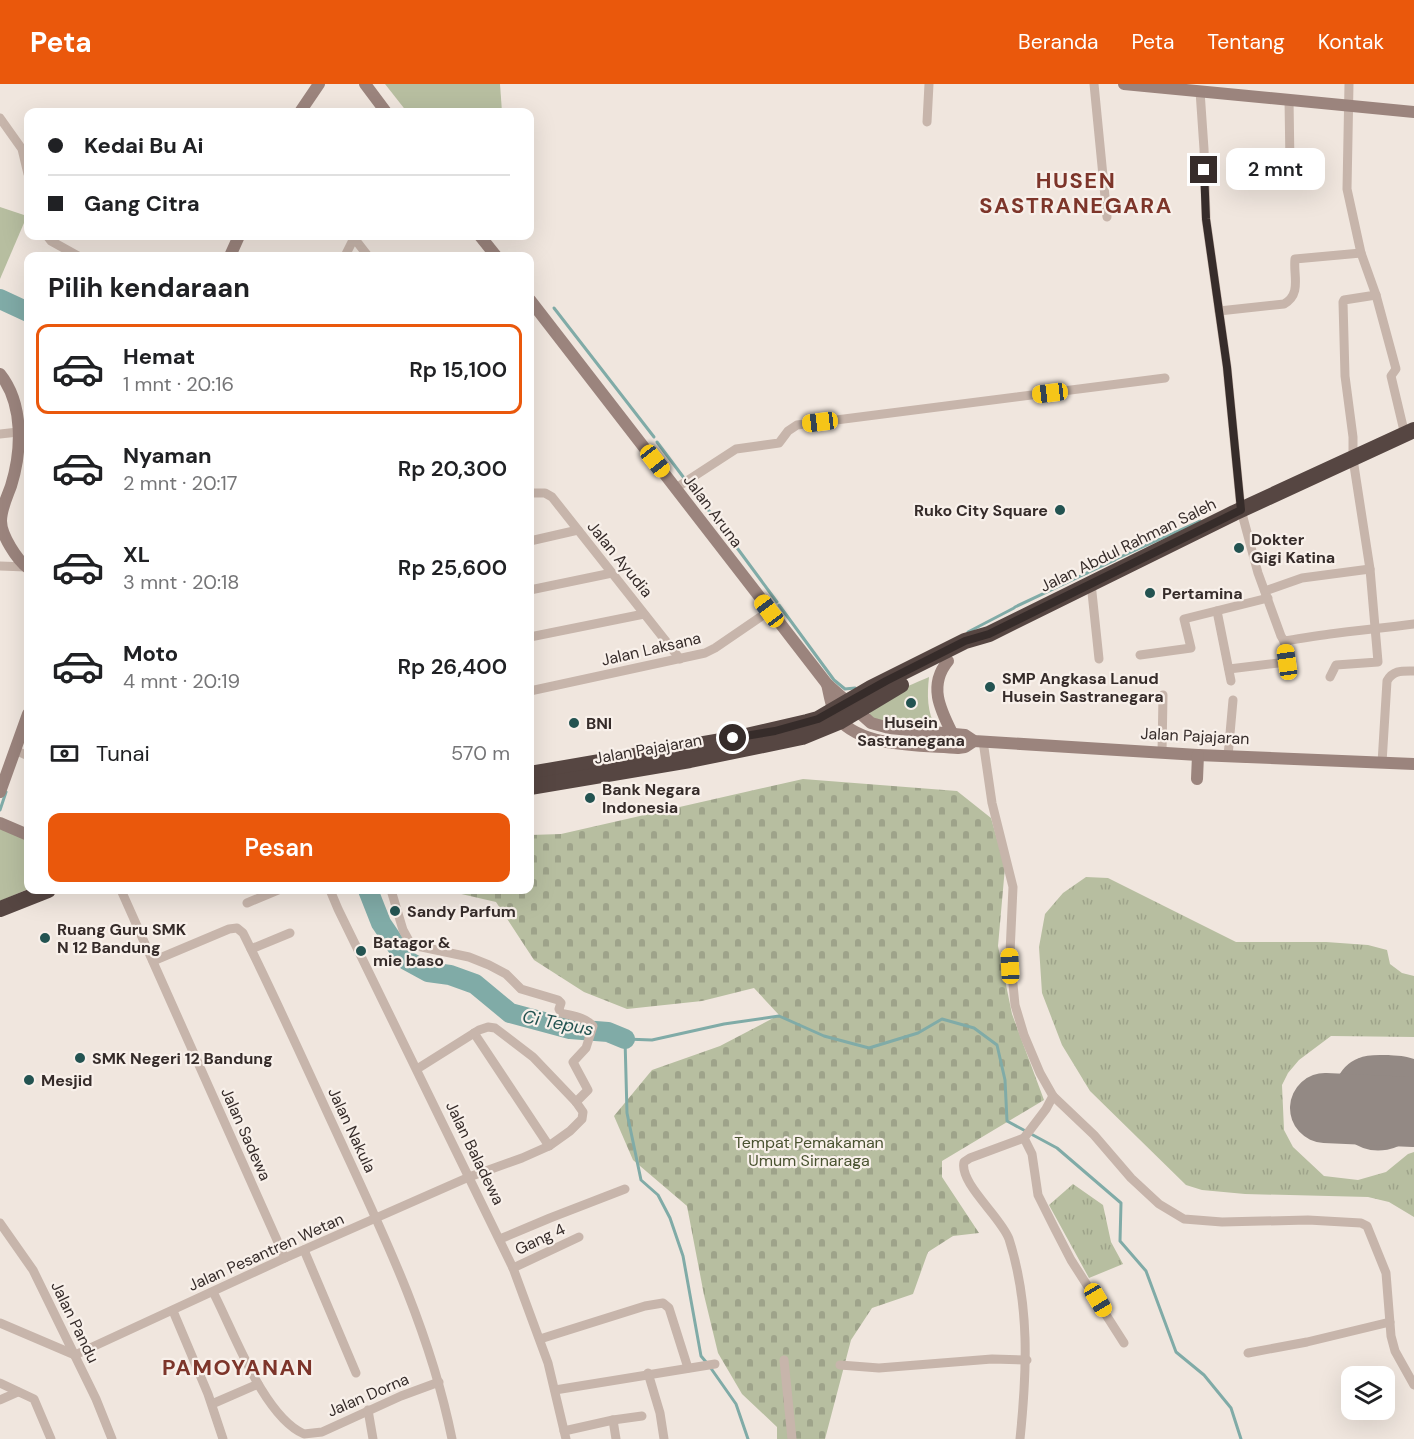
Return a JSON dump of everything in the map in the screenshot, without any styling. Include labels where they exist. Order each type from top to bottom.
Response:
[{"type":"highway","name":"Jalan Abdul Rahman Saleh","points":[[844,710],[965,641],[989,634],[1241,510],[1409,432]]},
{"type":"highway","name":"Jalan Abdul Rahman Saleh","points":[[844,710],[891,691],[971,650],[989,634]]},
{"type":"highway","name":"Jalan Pajajaran","points":[[534,773],[775,731],[844,710]]},
{"type":"highway","name":"Jalan Pajajaran","points":[[534,786],[741,750],[802,736],[844,710]]},
{"type":"highway","points":[[0,909],[38,894]]},
{"type":"street","points":[[303,108],[319,84]]},
{"type":"street","points":[[365,84],[383,108]]},
{"type":"street","points":[[927,122],[929,84]]},
{"type":"street","points":[[1094,84],[1107,217]]},
{"type":"street","points":[[1124,84],[1414,112]]},
{"type":"street","points":[[1349,84],[1347,189],[1361,252],[1376,295],[1395,369],[1391,376],[1409,432]]},
{"type":"street","points":[[1200,91],[1206,219],[1219,310],[1241,510],[1266,595],[1284,641],[1287,662],[1229,669]]},
{"type":"street","points":[[1289,99],[1290,165]]},
{"type":"street","points":[[0,117],[22,150],[24,158]]},
{"type":"street","points":[[50,240],[71,252]]},
{"type":"street","points":[[483,240],[493,252]]},
{"type":"street","points":[[1219,310],[1284,304],[1289,300],[1296,286],[1295,259],[1361,252]]},
{"type":"street","points":[[1330,677],[1336,665],[1378,662],[1370,569],[1353,459],[1353,437],[1345,376],[1343,302],[1376,295]]},
{"type":"street","name":"Jalan Aruna","points":[[534,305],[680,488],[844,710]]},
{"type":"street","points":[[0,374],[10,387],[15,401],[18,432],[16,464],[1,518],[1,531],[24,564]]},
{"type":"street","points":[[680,488],[736,449],[779,443],[788,431],[797,425],[1165,378]]},
{"type":"street","points":[[0,434],[18,432]]},
{"type":"street","name":"Jalan Ayudia","points":[[534,493],[545,493],[552,497],[680,659]]},
{"type":"street","points":[[534,540],[578,530]]},
{"type":"street","points":[[0,566],[24,568]]},
{"type":"street","points":[[1140,655],[1191,648],[1184,619],[1266,595],[1295,580],[1370,569]]},
{"type":"street","points":[[534,589],[612,573]]},
{"type":"street","points":[[1091,583],[1099,659]]},
{"type":"street","name":"Jalan Laksana","points":[[534,690],[695,656],[715,648],[769,611]]},
{"type":"street","points":[[1217,611],[1231,681]]},
{"type":"street","points":[[534,636],[644,614]]},
{"type":"street","points":[[1284,641],[1331,633],[1414,624]]},
{"type":"street","points":[[948,662],[938,677],[937,687],[943,716],[952,734]]},
{"type":"street","points":[[1382,763],[1387,681],[1389,676],[1397,671],[1414,671]]},
{"type":"street","points":[[1162,753],[1163,695]]},
{"type":"street","points":[[1228,756],[1233,700]]},
{"type":"street","name":"Jalan Pajajaran","points":[[844,710],[878,726],[965,735],[978,741],[1198,755],[1414,764]]},
{"type":"street","name":"Jalan Pajajaran","points":[[844,710],[861,735],[878,740],[958,748],[978,741]]},
{"type":"street","points":[[0,792],[4,771],[24,725]]},
{"type":"street","points":[[978,741],[1013,887],[1010,953],[1016,1005],[1024,1035],[1053,1096],[1094,1135],[1131,1178],[1159,1203],[1184,1219],[1221,1222],[1308,1220],[1360,1223],[1367,1226],[1386,1273],[1395,1352],[1414,1385]]},
{"type":"street","points":[[15,750],[24,754]]},
{"type":"street","points":[[1197,779],[1198,755]]},
{"type":"street","points":[[0,823],[24,833]]},
{"type":"street","name":"Jalan Sadewa","points":[[123,894],[285,1258]]},
{"type":"street","points":[[247,903],[268,894]]},
{"type":"street","name":"Jalan Baladewa","points":[[332,894],[513,1268],[540,1339],[565,1435]]},
{"type":"street","points":[[392,894],[403,930],[409,941],[417,946],[469,957],[489,965],[506,974],[521,988],[558,1000],[561,1003],[559,1010],[561,1013],[581,1018],[593,1026],[585,1048],[573,1062],[588,1090],[576,1102],[533,1057],[495,1028],[488,1027],[474,1033],[417,1068]]},
{"type":"street","name":"Jalan Nakula","points":[[153,961],[234,928],[243,933],[377,1219],[428,1344],[452,1439]]},
{"type":"street","points":[[251,949],[290,933]]},
{"type":"street","points":[[474,1033],[549,1146]]},
{"type":"street","points":[[1020,1439],[1027,1360],[1023,1306],[1008,1238],[1003,1226],[969,1182],[963,1167],[964,1162],[970,1158],[1025,1136],[1053,1096]]},
{"type":"street","name":"Jalan Pesantren Wetan","points":[[75,1355],[285,1258],[469,1177],[549,1146],[582,1119],[583,1112],[576,1102]]},
{"type":"street","points":[[1025,1136],[1032,1154],[1038,1195],[1071,1260],[1124,1343]]},
{"type":"street","points":[[500,1239],[625,1189]]},
{"type":"street","name":"Jalan Pandu","points":[[0,1223],[33,1270],[75,1355],[112,1439]]},
{"type":"street","name":"Gang 4","points":[[513,1268],[579,1237]]},
{"type":"street","points":[[304,1250],[356,1373]]},
{"type":"street","points":[[213,1292],[267,1399],[282,1416],[309,1437]]},
{"type":"street","points":[[540,1339],[645,1306],[663,1303],[669,1308],[688,1368]]},
{"type":"street","points":[[173,1311],[212,1404],[223,1439]]},
{"type":"street","points":[[1248,1353],[1307,1342],[1390,1322]]},
{"type":"street","points":[[0,1323],[75,1355]]},
{"type":"street","points":[[840,1365],[879,1368],[992,1359],[1027,1360]]},
{"type":"street","points":[[784,1360],[792,1439]]},
{"type":"street","points":[[555,1390],[648,1373],[710,1365]]},
{"type":"street","points":[[648,1373],[660,1413],[664,1439]]},
{"type":"street","name":"Jalan Dorna","points":[[309,1437],[368,1410],[439,1382]]},
{"type":"street","points":[[0,1383],[34,1399],[51,1439]]},
{"type":"street","points":[[212,1404],[258,1384]]},
{"type":"street","points":[[0,1401],[18,1392]]},
{"type":"street","points":[[368,1410],[373,1439]]},
{"type":"street","points":[[565,1435],[613,1420],[642,1416]]},
{"type":"street","points":[[613,1420],[616,1439]]},
{"type":"green space","points":[[385,84],[500,84],[502,108],[404,108]]},
{"type":"green space","points":[[0,207],[24,215],[24,223],[0,279]]},
{"type":"green space","points":[[929,677],[928,703],[936,728],[878,723],[869,716],[872,710],[886,698]]},
{"type":"green space","name":"Tempat Pemakaman Umum Sirnaraga","points":[[803,779],[957,791],[991,818],[1005,867],[998,946],[1012,1014],[1044,1100],[942,1161],[942,1177],[979,1233],[953,1236],[928,1252],[913,1294],[872,1308],[851,1340],[825,1439],[777,1439],[777,1427],[742,1394],[718,1353],[687,1206],[633,1160],[614,1116],[652,1070],[720,1046],[779,1015],[754,988],[702,1001],[627,1009],[584,992],[534,960],[496,902],[461,894],[534,894],[534,835],[561,834]]},
{"type":"green space","points":[[0,827],[24,837],[24,891],[0,901]]},
{"type":"green space","points":[[1086,877],[1108,878],[1236,942],[1326,942],[1368,945],[1387,950],[1390,964],[1402,973],[1414,976],[1414,1037],[1331,1036],[1299,1060],[1282,1085],[1284,1130],[1293,1147],[1324,1176],[1358,1180],[1386,1172],[1408,1154],[1414,1152],[1414,1217],[1389,1202],[1368,1197],[1245,1194],[1202,1190],[1186,1185],[1090,1091],[1062,1045],[1042,993],[1039,947],[1045,914],[1063,893]]},
{"type":"green space","points":[[1073,1184],[1103,1205],[1111,1242],[1123,1264],[1089,1278],[1049,1205]]},
{"type":"waterway","name":"Ci Tepus","points":[[0,299],[24,310]]},
{"type":"waterway","points":[[554,308],[654,437]]},
{"type":"waterway","points":[[657,442],[684,478]]},
{"type":"waterway","points":[[689,483],[712,515]]},
{"type":"waterway","points":[[715,518],[777,602]]},
{"type":"waterway","points":[[1116,559],[1200,521]]},
{"type":"waterway","points":[[1087,573],[1115,560]]},
{"type":"waterway","points":[[1015,607],[1087,573]]},
{"type":"waterway","points":[[779,605],[834,680],[845,689],[855,688]]},
{"type":"waterway","points":[[968,632],[1014,608]]},
{"type":"waterway","points":[[0,810],[6,792]]},
{"type":"waterway","name":"Ci Tepus","points":[[370,894],[381,923],[406,960],[428,972],[450,975],[475,984],[510,1013],[570,1029],[608,1032],[625,1039]]},
{"type":"waterway","points":[[706,1362],[701,1356],[683,1256],[670,1218],[658,1195],[641,1180],[627,1113],[625,1039],[652,1040],[724,1024],[779,1016],[824,1036],[869,1048],[918,1033],[942,1019],[974,1028],[997,1045],[1005,1080],[1007,1121],[1057,1148],[1121,1203],[1120,1241],[1146,1271],[1176,1352],[1204,1375],[1231,1408],[1241,1439]]},
{"type":"waterway","points":[[710,1367],[736,1404],[748,1439]]},
{"type":"taxiway","points":[[1414,1075],[1397,1070],[1364,1071],[1355,1077],[1349,1087],[1347,1098],[1352,1121],[1360,1130],[1371,1136],[1389,1135],[1414,1121]]},
{"type":"runway","points":[[1325,1108],[1414,1112]]},
{"type":"place","name":"Ruko City Square","points":[[1060,510]]},
{"type":"place","name":"Dokter Gigi Katina","points":[[1239,548]]},
{"type":"place","name":"Pertamina","points":[[1150,593]]},
{"type":"place","name":"SMP Angkasa Lanud Husein Sastranegara","points":[[990,687]]},
{"type":"place","name":"Husein Sastranegana","points":[[911,703]]},
{"type":"place","name":"BNI","points":[[574,723]]},
{"type":"place","name":"Bank Negara Indonesia","points":[[590,798]]},
{"type":"place","name":"Sandy Parfum","points":[[395,911]]},
{"type":"place","name":"Ruang Guru SMK N 12 Bandung","points":[[45,938]]},
{"type":"place","name":"Batagor & mie baso","points":[[361,951]]},
{"type":"place","name":"SMK Negeri 12 Bandung","points":[[80,1058]]},
{"type":"place","name":"Mesjid","points":[[29,1080]]},
{"type":"district","name":"HUSEN SASTRANEGARA","points":[[1076,192]]},
{"type":"district","name":"PAMOYANAN","points":[[238,1367]]},
{"type":"route","points":[[733,738],[775,731],[818,719],[965,641],[989,634],[1241,510],[1227,367],[1206,219],[1204,170]]}]
